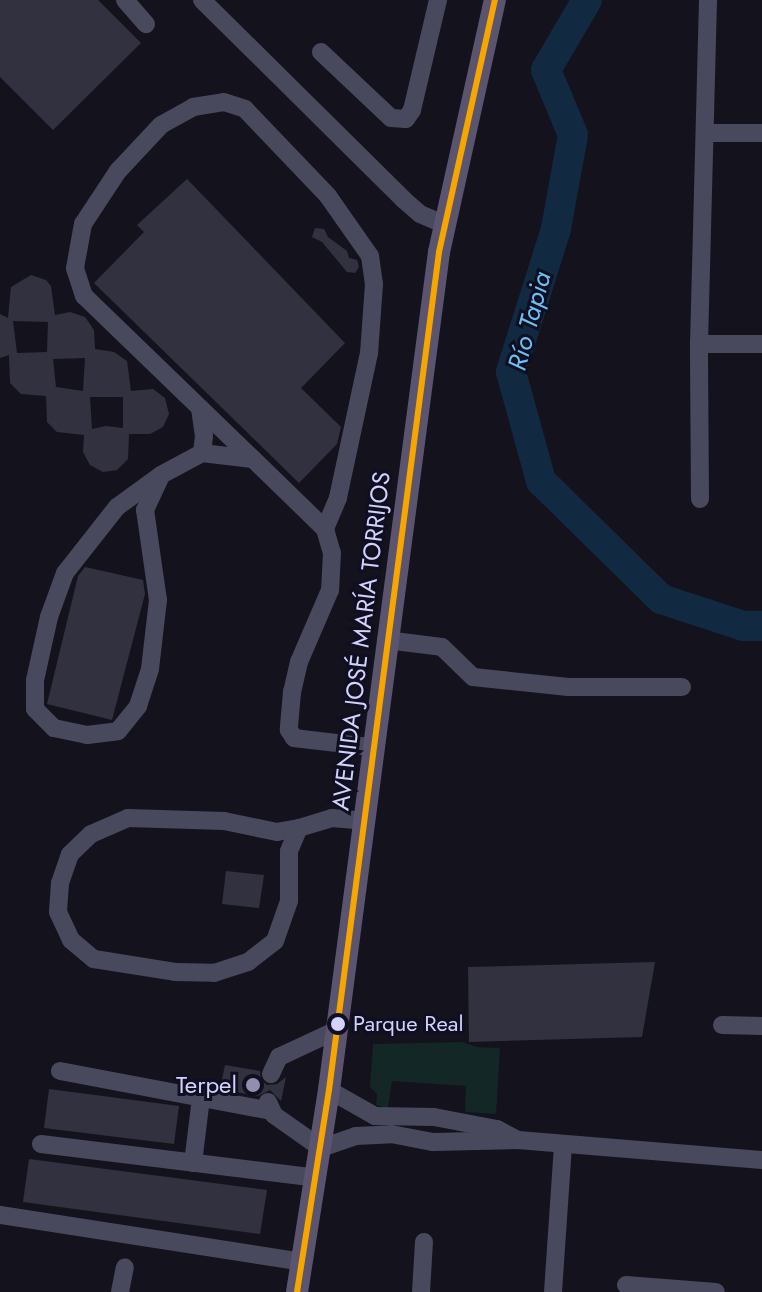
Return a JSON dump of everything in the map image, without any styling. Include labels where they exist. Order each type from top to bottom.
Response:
[{"type":"main road","name":"AVENIDA JOSÉ MARÍA TORRIJOS","points":[[297,1292],[329,1090],[371,747],[444,224],[495,0]]},
{"type":"street","points":[[125,0],[146,24]]},
{"type":"street","points":[[321,52],[391,118],[406,119],[412,110],[438,0]]},
{"type":"street","points":[[700,499],[699,344],[707,133],[708,0]]},
{"type":"street","points":[[213,3],[404,200],[420,214],[444,224]]},
{"type":"street","points":[[325,529],[338,498],[369,353],[374,284],[370,256],[328,196],[245,109],[224,102],[193,107],[161,125],[118,171],[83,224],[75,268],[84,296],[325,529],[332,553],[330,590],[299,662],[292,692],[289,730],[294,738],[371,747]]},
{"type":"street","points":[[707,133],[762,133]]},
{"type":"street","points":[[699,344],[762,344]]},
{"type":"street","points":[[200,408],[204,436],[202,453]]},
{"type":"street","points":[[161,475],[145,510],[158,600],[150,669],[138,706],[118,731],[87,735],[54,728],[35,709],[35,680],[49,617],[65,573],[117,507],[161,475],[202,453],[253,459]]},
{"type":"street","points":[[386,640],[442,647],[473,677],[568,687],[682,687]]},
{"type":"street","points":[[299,828],[289,851],[289,901],[275,941],[248,962],[214,973],[175,972],[94,959],[71,940],[58,912],[60,883],[70,854],[91,834],[128,818],[224,821],[277,832],[332,818],[364,821]]},
{"type":"street","points":[[722,1025],[762,1026]]},
{"type":"street","points":[[271,1074],[272,1064],[279,1057],[337,1030]]},
{"type":"street","points":[[60,1071],[201,1098],[270,1107],[321,1148],[374,1134],[415,1139],[443,1131],[497,1129],[518,1140],[762,1160]]},
{"type":"street","points":[[329,1090],[375,1116],[434,1117],[443,1131]]},
{"type":"street","points":[[193,1163],[201,1098]]},
{"type":"street","points":[[415,1139],[412,1128],[418,1117]]},
{"type":"street","points":[[41,1144],[316,1178]]},
{"type":"street","points":[[553,1292],[563,1144]]},
{"type":"street","points":[[0,1215],[302,1262]]},
{"type":"street","points":[[421,1292],[424,1242]]},
{"type":"street","points":[[120,1292],[125,1267]]},
{"type":"street","points":[[626,1285],[716,1292]]},
{"type":"green space","name":"Parque Real","points":[[463,1042],[476,1047],[500,1048],[496,1114],[465,1112],[466,1086],[392,1081],[388,1108],[376,1105],[377,1094],[370,1087],[373,1044]]},
{"type":"building","points":[[0,0],[98,0],[141,43],[53,130],[0,77]]},
{"type":"building","points":[[187,179],[345,343],[301,388],[341,427],[337,444],[299,483],[94,283],[144,232],[137,225]]},
{"type":"building","points":[[315,228],[324,229],[328,237],[347,251],[349,258],[357,260],[359,267],[355,273],[347,272],[322,242],[312,237]]},
{"type":"building","points":[[31,275],[46,280],[51,286],[55,315],[70,312],[85,317],[94,330],[95,349],[114,352],[127,361],[131,391],[153,389],[165,398],[169,414],[163,427],[150,434],[129,434],[128,459],[117,470],[103,472],[90,465],[83,452],[84,435],[57,432],[47,422],[46,396],[21,394],[10,383],[9,355],[0,358],[0,314],[8,318],[11,287]],"holes":[[[13,321],[48,322],[47,352],[17,353]],[[85,358],[83,391],[56,387],[53,359]],[[90,397],[123,397],[123,428],[106,426],[92,429]]]},
{"type":"building","points":[[85,567],[143,580],[145,594],[112,720],[47,704],[78,576]]},
{"type":"building","points":[[226,871],[264,875],[259,908],[222,904]]},
{"type":"building","points":[[655,962],[642,1037],[469,1042],[468,967]]},
{"type":"building","name":"Terpel","points":[[225,1065],[260,1071],[261,1080],[267,1085],[277,1084],[286,1077],[281,1101],[270,1090],[258,1096],[220,1089]]},
{"type":"building","points":[[49,1089],[179,1106],[174,1144],[44,1128]]},
{"type":"building","points":[[29,1159],[267,1190],[260,1234],[23,1202]]},
{"type":"waterway","name":"Río Tapia","points":[[587,0],[546,70],[573,135],[556,229],[511,372],[541,481],[661,599],[743,626],[762,626]]},
{"type":"transit line","points":[[297,1292],[329,1090],[439,252],[495,0]]},
{"type":"place","name":"Parque Real","points":[[338,1024]]},
{"type":"place","name":"Terpel","points":[[253,1085]]}]
